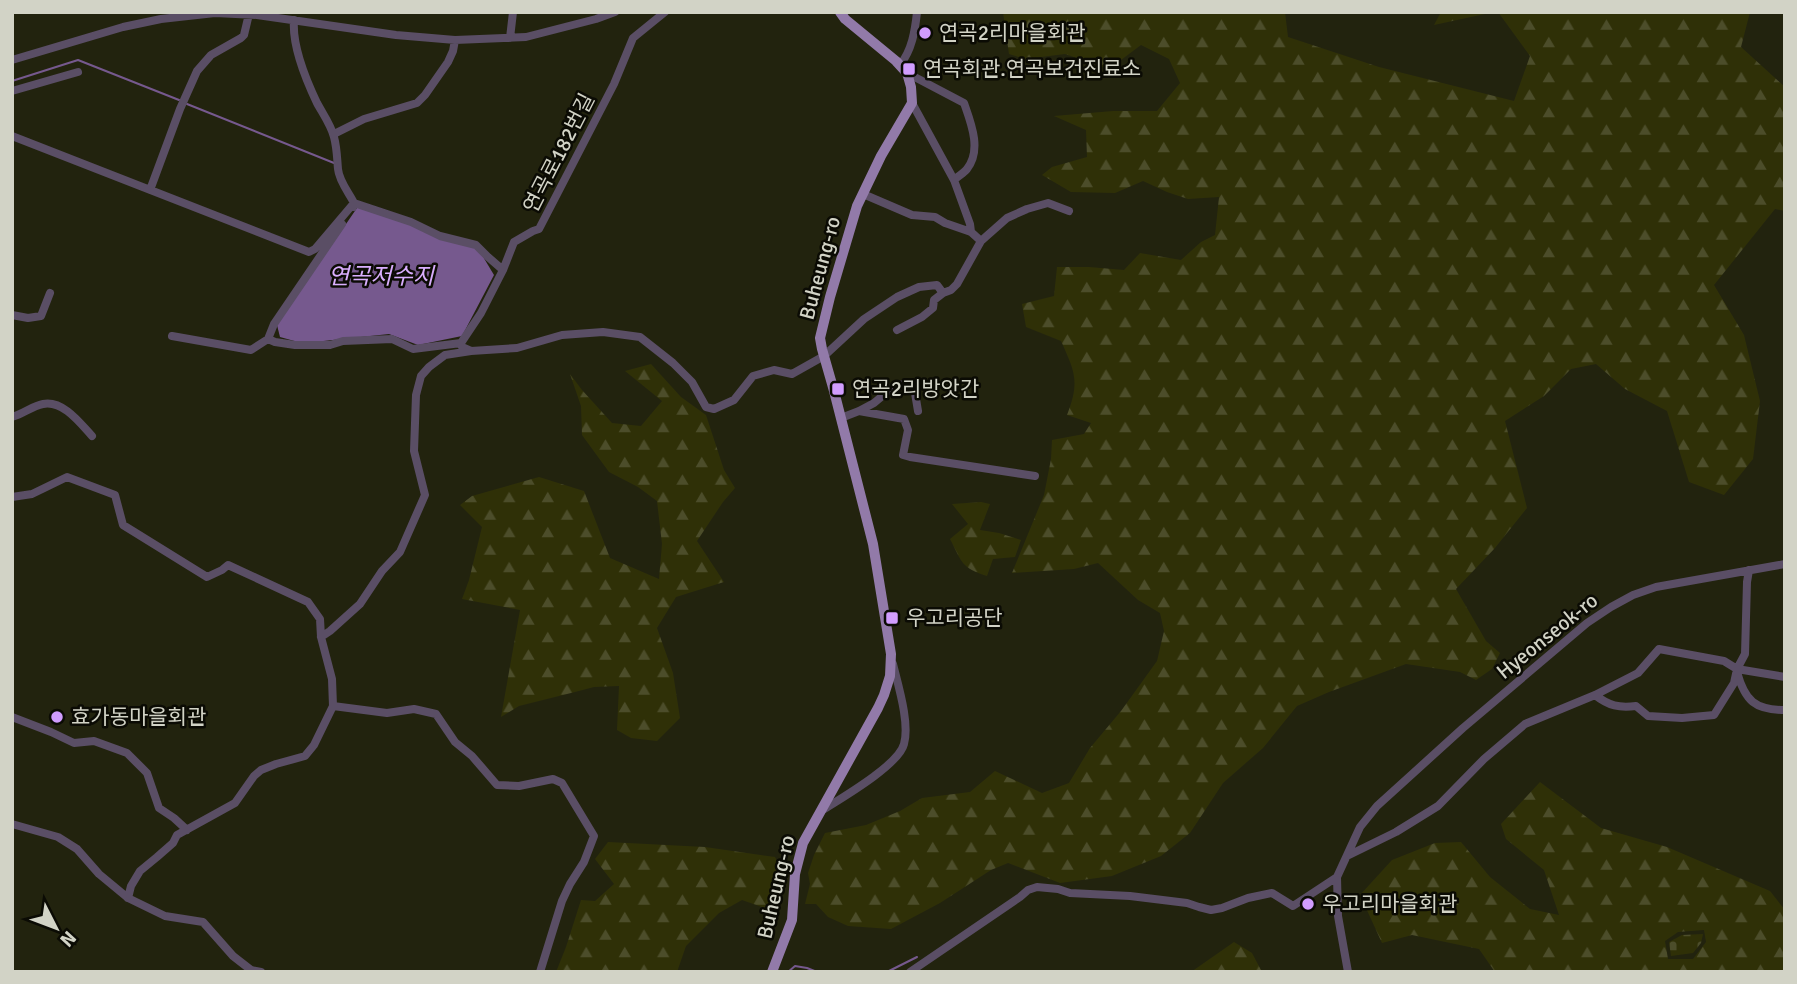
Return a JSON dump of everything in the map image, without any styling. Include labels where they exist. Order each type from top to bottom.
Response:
[{"type":"main road","points":[[841,12],[845,19],[903,69],[911,87],[912,103]]},
{"type":"main road","name":"Buheung-ro","points":[[772,972],[792,920],[795,874],[803,843],[881,702],[890,676],[891,654],[873,544],[820,338],[857,206],[881,156],[912,103]]},
{"type":"street","points":[[510,38],[513,12]]},
{"type":"street","points":[[12,60],[123,27],[215,13],[249,14],[396,35],[454,40],[526,37],[615,12]]},
{"type":"street","name":"연곡로182번길","points":[[461,343],[481,313],[514,242],[539,229],[614,84],[633,38],[665,12]]},
{"type":"street","points":[[917,12],[915,32],[903,69],[964,103],[971,126],[976,150],[968,168],[954,180]]},
{"type":"street","points":[[150,191],[197,71],[211,55],[244,35],[249,14]]},
{"type":"street","points":[[294,20],[293,32],[305,75],[334,134],[340,177],[354,203],[411,222],[440,236],[476,245],[503,270]]},
{"type":"street","points":[[334,134],[364,119],[417,103],[448,62],[454,40]]},
{"type":"street","points":[[12,91],[78,72]]},
{"type":"street","points":[[912,103],[954,180],[976,237]]},
{"type":"street","points":[[12,136],[309,252],[315,249],[354,203]]},
{"type":"street","points":[[863,194],[912,215],[935,217],[976,237]]},
{"type":"street","points":[[172,336],[251,350],[268,339],[274,324],[354,203]]},
{"type":"street","points":[[897,330],[922,317],[933,308],[934,300],[957,284],[976,237],[1007,218],[1048,203],[1069,211]]},
{"type":"street","points":[[321,637],[360,604],[382,570],[400,552],[425,495],[414,451],[416,395],[421,376],[445,355],[517,348],[562,335],[603,332],[640,337],[673,363],[692,382],[706,407],[714,409],[734,400],[753,376],[774,370],[792,374],[824,356],[864,319],[897,298],[919,287],[937,285],[943,293]]},
{"type":"street","points":[[12,315],[27,318],[41,316],[50,293]]},
{"type":"street","points":[[268,339],[295,345],[330,345],[343,341],[392,339],[413,349],[461,343],[462,347],[471,351]]},
{"type":"street","points":[[841,418],[874,403],[893,387],[910,382],[914,387],[918,411]]},
{"type":"street","points":[[12,417],[41,404],[52,403],[74,416],[92,436]]},
{"type":"street","points":[[859,411],[904,419],[908,430],[903,455],[1035,476]]},
{"type":"street","points":[[12,497],[32,494],[66,477],[114,495],[123,525],[207,577],[228,565],[308,602],[320,619],[321,637],[332,679],[333,706],[314,745],[305,756],[261,770],[235,803],[177,835],[173,843],[140,871],[131,886],[128,898]]},
{"type":"street","name":"Hyeonseok-ro","points":[[1347,856],[1360,827],[1377,806],[1438,749],[1587,623],[1611,607],[1656,587],[1785,564]]},
{"type":"street","points":[[1595,695],[1608,705],[1621,708],[1636,706],[1648,716],[1682,718],[1714,715],[1734,683],[1737,669],[1745,654],[1749,570]]},
{"type":"street","points":[[1348,972],[1338,916],[1337,877],[1347,856],[1396,832],[1437,806],[1484,759],[1525,724],[1595,695],[1638,673],[1659,649],[1724,661],[1737,669],[1785,677]]},
{"type":"street","name":"Buheung-ro","points":[[819,812],[858,788],[899,754],[905,743],[903,706],[891,654]]},
{"type":"street","points":[[1737,669],[1741,686],[1756,705],[1771,710],[1785,710]]},
{"type":"street","points":[[333,706],[387,713],[414,709],[436,714],[455,742],[472,756],[497,785],[519,786],[553,779],[562,783],[594,836],[584,862],[562,901],[540,972]]},
{"type":"street","points":[[12,717],[74,743],[94,740],[127,753],[147,774],[159,808],[187,830]]},
{"type":"street","points":[[13,825],[58,837],[77,849],[99,874],[128,898],[165,916],[203,922],[233,956],[251,970],[261,972]]},
{"type":"street","points":[[910,972],[1028,890],[1037,887],[1070,893],[1130,896],[1187,903],[1211,909],[1272,893],[1293,906],[1337,877]]},
{"type":"green space","points":[[1003,12],[1285,12],[1288,37],[1379,67],[1514,101],[1530,56],[1498,12],[1750,12],[1741,47],[1785,87],[1785,211],[1775,209],[1714,285],[1744,335],[1760,401],[1753,459],[1724,495],[1689,482],[1667,411],[1625,389],[1596,364],[1571,369],[1544,396],[1505,421],[1527,508],[1495,548],[1456,589],[1486,641],[1500,653],[1492,669],[1476,680],[1460,672],[1406,664],[1297,706],[1263,748],[1223,783],[1190,833],[1161,856],[1112,876],[1060,883],[1008,863],[991,870],[940,903],[891,929],[848,926],[828,917],[816,904],[805,904],[810,884],[808,873],[825,833],[866,825],[900,811],[922,798],[970,792],[995,771],[1042,793],[1069,783],[1090,748],[1157,661],[1164,631],[1160,613],[1138,600],[1098,563],[1074,569],[1012,573],[1044,495],[1052,440],[1084,434],[1091,423],[1067,415],[1075,385],[1070,361],[1061,341],[1026,327],[1022,304],[1054,296],[1057,267],[1124,270],[1140,253],[1181,260],[1201,242],[1215,235],[1219,197],[1188,199],[1143,181],[1115,193],[1071,192],[1042,175],[1052,167],[1087,157],[1086,130],[1054,116],[1113,111],[1157,111],[1180,83],[1169,59],[1141,45],[1109,69],[1065,54],[1025,59],[1009,54]]},
{"type":"green space","points":[[1441,12],[1494,12],[1434,25]]},
{"type":"green space","points":[[651,364],[681,397],[706,415],[724,470],[735,488],[697,541],[724,582],[676,597],[657,628],[673,673],[680,718],[657,741],[631,738],[617,730],[619,686],[594,687],[519,706],[501,717],[520,610],[462,599],[482,527],[460,505],[472,496],[539,477],[584,491],[610,558],[659,579],[662,544],[657,501],[638,487],[609,472],[582,435],[581,406],[570,374],[612,423],[641,426],[662,401],[625,371]]},
{"type":"green space","points":[[952,504],[990,504],[980,530],[1021,540],[1015,557],[993,559],[987,576],[963,563],[950,539],[968,524]]},
{"type":"green space","points":[[1540,782],[1601,828],[1667,847],[1770,891],[1785,910],[1785,972],[1495,972],[1479,949],[1412,935],[1382,943],[1360,895],[1392,860],[1435,843],[1461,842],[1490,877],[1530,909],[1559,915],[1544,870],[1506,839],[1501,824]],"holes":[[[1704,930],[1706,942],[1693,959],[1668,959],[1665,941],[1678,932]]]},
{"type":"green space","points":[[608,842],[705,847],[775,857],[785,876],[765,908],[742,900],[719,913],[686,946],[677,972],[556,972],[581,900],[595,901],[614,884],[595,859]]},
{"type":"green space","points":[[1703,934],[1701,943],[1693,953],[1671,956],[1669,942],[1682,935]]},
{"type":"green space","points":[[1234,942],[1252,953],[1262,972],[1191,972]]},
{"type":"water","name":"연곡저수지","points":[[359,205],[476,245],[494,275],[462,336],[418,345],[389,334],[314,342],[298,342],[280,337],[277,325]]},
{"type":"waterway","points":[[12,81],[78,60],[179,100]]},
{"type":"waterway","points":[[187,104],[334,163]]},
{"type":"waterway","points":[[887,972],[917,957]]},
{"type":"waterway","points":[[788,972],[795,966],[817,972]]},
{"type":"place","name":"연곡2리마을회관","points":[[925,33]]},
{"type":"place","name":"연곡회관.연곡보건진료소","points":[[909,69]]},
{"type":"place","name":"연곡2리방앗간","points":[[838,389]]},
{"type":"place","name":"우고리공단","points":[[892,618]]},
{"type":"place","name":"효가동마을회관","points":[[57,717]]},
{"type":"place","name":"우고리마을회관","points":[[1308,904]]}]
